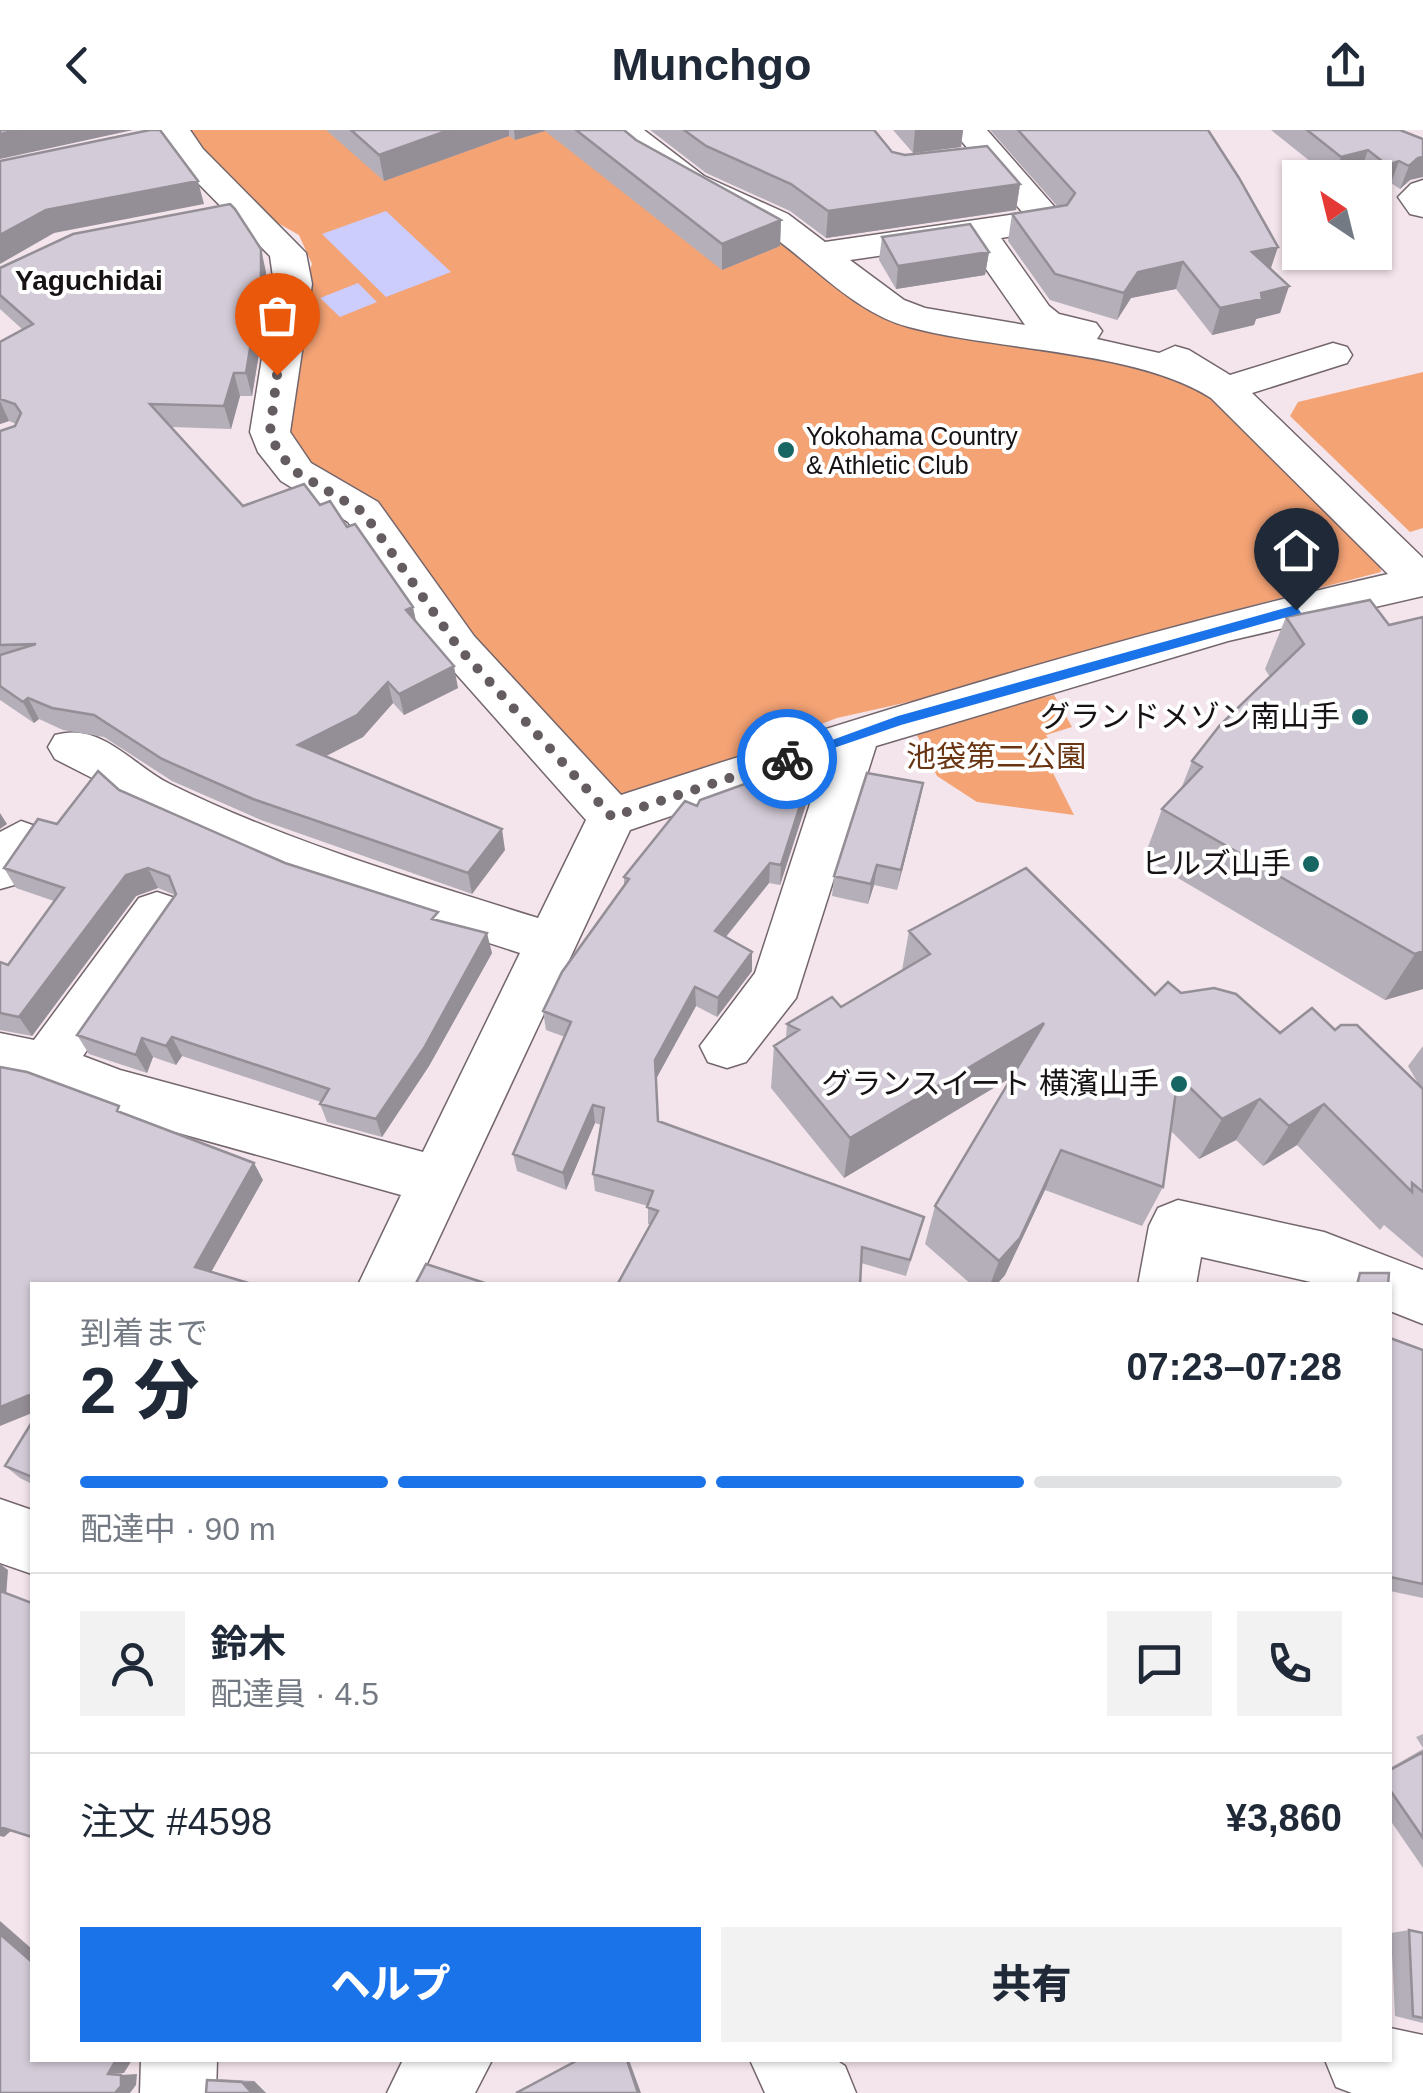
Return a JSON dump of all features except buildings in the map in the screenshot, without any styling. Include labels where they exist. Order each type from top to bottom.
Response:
[{"type":"street","points":[[623,130],[692,183],[776,222],[891,308],[917,318],[1061,342],[1215,382],[1333,356]]},
{"type":"street","points":[[162,136],[190,156],[229,213],[288,253],[293,284],[270,432],[278,452],[296,472],[363,512],[458,647],[612,817]]},
{"type":"street","points":[[816,254],[1048,220],[992,158],[963,146]]},
{"type":"street","points":[[1423,191],[1416,197],[1423,206]]},
{"type":"street","points":[[978,231],[1046,323],[1148,347],[1215,382],[1422,581]]},
{"type":"street","points":[[387,1282],[612,817],[856,736],[1223,627],[1422,581]]},
{"type":"street","points":[[728,1046],[778,984],[856,736]]},
{"type":"street","points":[[72,746],[122,771],[148,795],[312,866],[550,942]]},
{"type":"street","points":[[158,912],[23,1060],[114,1092],[435,1180]]},
{"type":"street","points":[[1168,1282],[1178,1226],[1324,1258],[1385,1282]]},
{"type":"street","points":[[1392,1285],[1423,1297]]},
{"type":"street","points":[[0,1531],[30,1541]]},
{"type":"street","points":[[178,2093],[179,2062]]},
{"type":"street","points":[[425,2093],[452,2062]]},
{"type":"street","points":[[789,2062],[800,2080],[818,2093]]},
{"type":"street","points":[[1372,2062],[1423,2073]]},
{"type":"green space","name":"Yokohama Country & Athletic Club","points":[[184,130],[616,130],[765,223],[885,309],[1196,377],[1377,551],[1381,572],[1215,615],[971,688],[837,718],[632,796],[608,790],[284,434],[298,303],[312,264],[299,235],[269,218]]},
{"type":"green space","points":[[1423,372],[1423,528],[1410,532],[1290,416],[1298,402]]},
{"type":"green space","name":"池袋第二公園","points":[[1054,695],[1072,727],[1046,735],[1054,749],[1043,753],[1074,815],[977,802],[937,776],[913,727]]},
{"type":"water","points":[[386,211],[451,272],[386,297],[322,234]]},
{"type":"water","points":[[358,283],[377,302],[340,317],[320,298]]},
{"type":"way so far","points":[[277,375],[270,432],[278,452],[296,472],[363,512],[458,647],[612,817],[787,759]]},
{"type":"place","name":"Yokohama Country & Athletic Club","points":[[786,450]]},
{"type":"place","name":"グランドメゾン南山手","points":[[1360,717]]},
{"type":"place","name":"ヒルズ山手","points":[[1311,864]]},
{"type":"place","name":"グランスイート 横濱山手","points":[[1179,1084]]},
{"type":"district","name":"Yaguchidai","points":[[89,280]]},
{"type":"route","points":[[787,759],[898,721],[981,701],[1223,627],[1296,610]]}]
